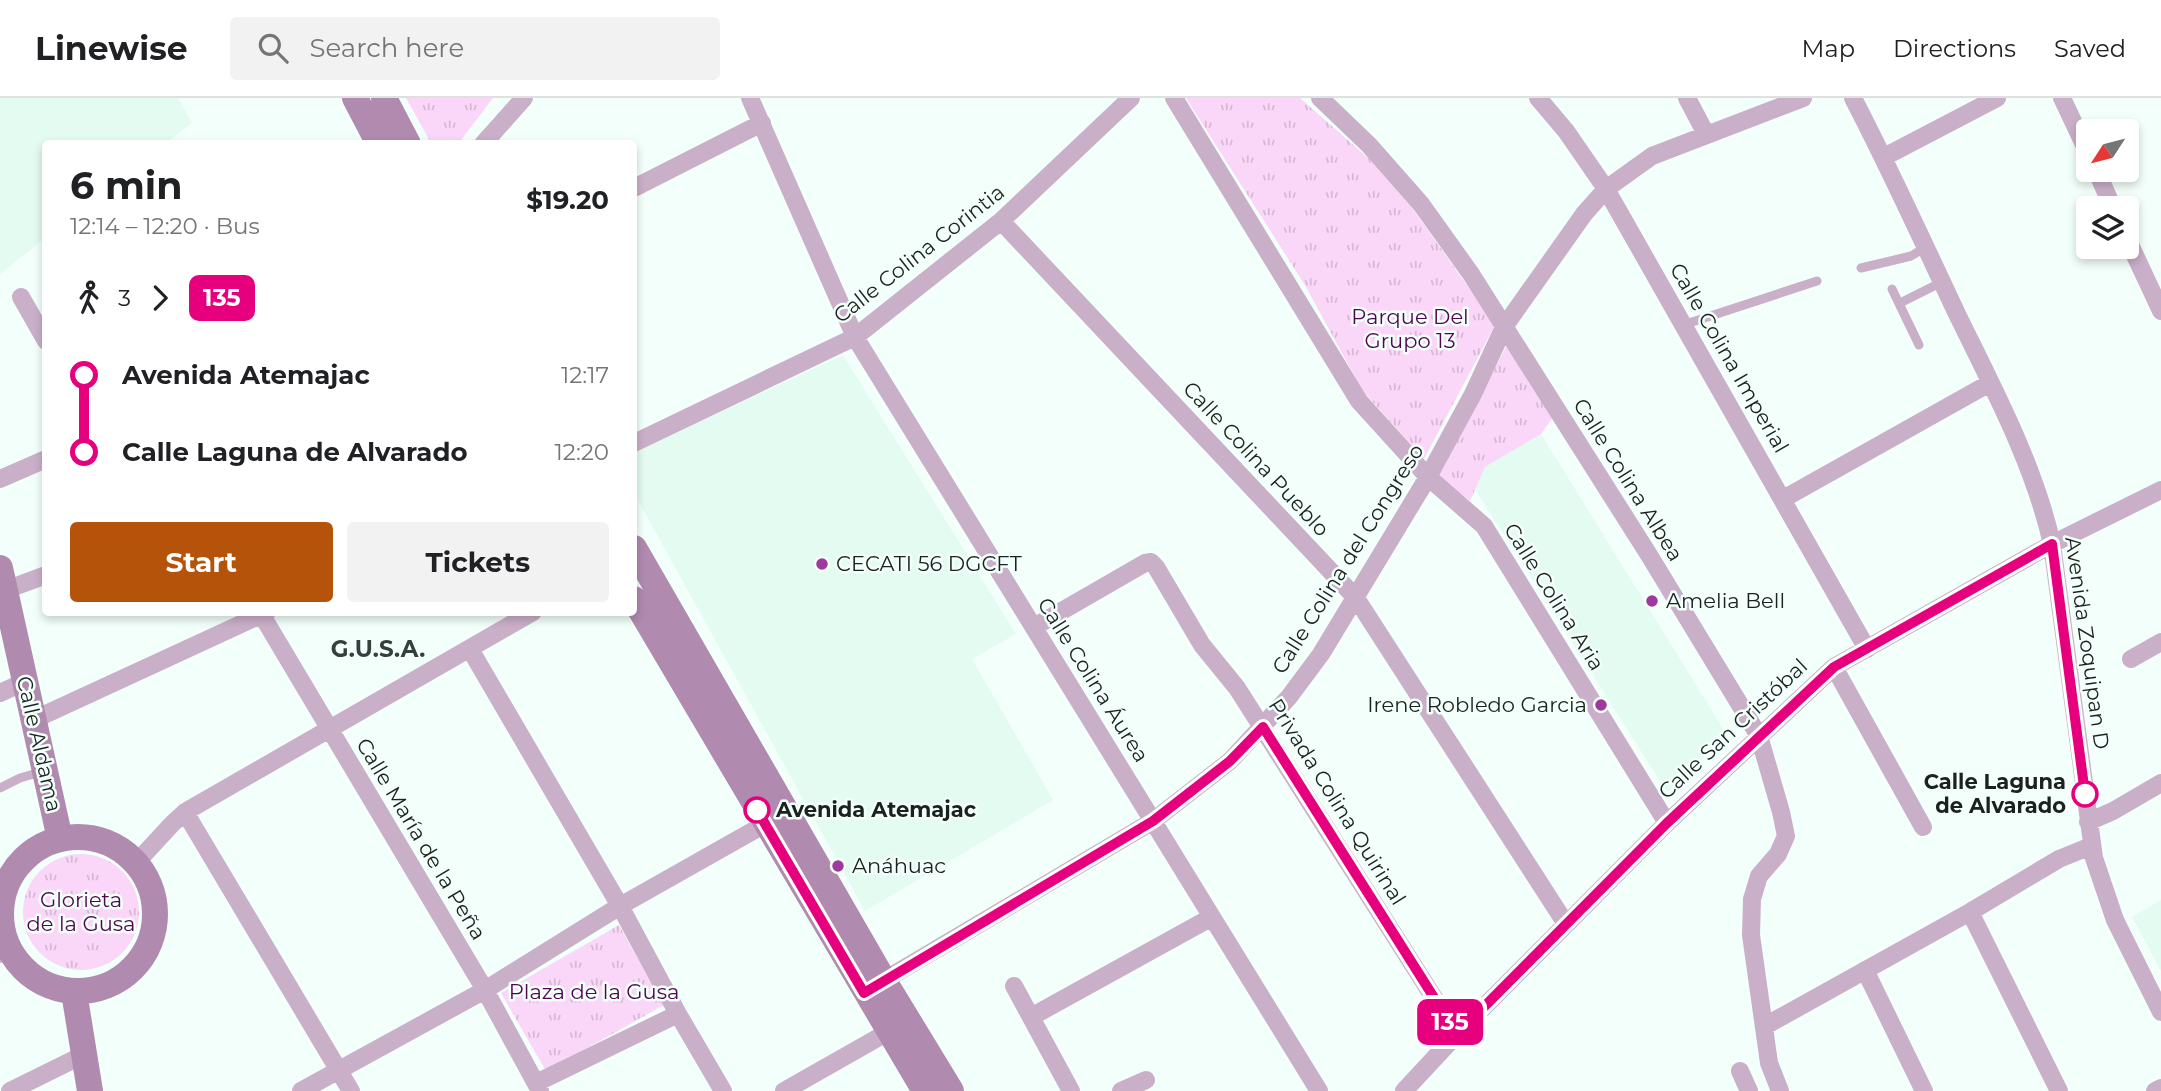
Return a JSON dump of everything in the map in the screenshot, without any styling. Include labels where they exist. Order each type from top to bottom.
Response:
[{"type":"main road","points":[[355,98],[377,140]]},
{"type":"main road","points":[[384,98],[406,140]]},
{"type":"main road","points":[[637,553],[874,987],[888,1032],[925,1091]]},
{"type":"main road","name":"Calle Aldama","points":[[2,583],[60,839]]},
{"type":"main road","points":[[637,604],[765,824],[874,987],[951,1091]]},
{"type":"main road","points":[[81,837],[101,841],[120,850],[136,863],[150,885],[156,911],[153,937],[141,960],[123,978],[100,989],[74,992],[54,988],[36,979],[5,952],[2,904],[8,882],[21,862],[38,848],[60,839],[81,837]]},
{"type":"main road","points":[[74,992],[90,1091]]},
{"type":"street","points":[[487,140],[524,98]]},
{"type":"street","name":"Calle Colina Áurea","points":[[750,98],[855,337],[1318,1091]]},
{"type":"street","name":"Calle Colina Corintia","points":[[637,442],[855,337],[1001,221],[1131,98]]},
{"type":"street","name":"Calle Colina Aria","points":[[1174,98],[1359,401],[1428,477],[1484,526],[1667,823]]},
{"type":"street","name":"Calle Colina Albea","points":[[1320,98],[1369,145],[1421,204],[1471,274],[1649,555],[1759,736],[1782,812],[1786,836],[1778,854],[1759,876],[1752,899],[1751,935],[1769,1063],[1780,1091]]},
{"type":"street","name":"Calle Colina Imperial","points":[[1538,98],[1566,131],[1606,189],[1867,649]]},
{"type":"street","points":[[1687,98],[1706,134]]},
{"type":"street","name":"Calle Colina del Congreso","points":[[874,987],[1153,821],[1230,761],[1289,697],[1321,654],[1428,477],[1473,394],[1504,327],[1571,230],[1606,189],[1652,156],[1803,98]]},
{"type":"street","name":"Avenida Zoquipan D","points":[[1853,98],[1884,157],[1990,383],[2046,517],[2052,544],[2091,846],[2115,920],[2161,1012]]},
{"type":"street","points":[[1884,157],[1997,98]]},
{"type":"street","points":[[2062,98],[2076,128]]},
{"type":"street","points":[[637,186],[762,123]]},
{"type":"street","name":"Calle Colina Pueblo","points":[[1001,221],[1356,598],[1566,924]]},
{"type":"street","points":[[2137,259],[2161,311]]},
{"type":"street","points":[[21,297],[42,334]]},
{"type":"street","points":[[1783,499],[1990,383]]},
{"type":"street","points":[[0,479],[42,461]]},
{"type":"street","name":"Calle San Cristóbal","points":[[1404,1091],[1667,823],[1834,667],[2052,544],[2161,490]]},
{"type":"street","name":"Privada Colina Quirinal","points":[[1034,627],[1151,562],[1202,645],[1237,688],[1263,727],[1457,1034]]},
{"type":"street","points":[[2,583],[42,576]]},
{"type":"street","points":[[33,720],[257,616]]},
{"type":"street","name":"Calle María de la Peña","points":[[265,616],[329,730],[485,990],[538,1087]]},
{"type":"street","points":[[136,863],[185,812],[526,616]]},
{"type":"street","points":[[2131,659],[2161,642]]},
{"type":"street","points":[[470,649],[620,906],[723,1091]]},
{"type":"street","points":[[1834,667],[1923,827]]},
{"type":"street","points":[[0,693],[24,682]]},
{"type":"street","points":[[2088,822],[2161,783]]},
{"type":"street","points":[[185,812],[351,1091]]},
{"type":"street","points":[[301,1091],[485,990],[620,906],[765,824]]},
{"type":"street","points":[[1765,1026],[1970,912],[2059,859],[2091,846]]},
{"type":"street","points":[[1970,912],[2059,1091]]},
{"type":"street","points":[[1031,1017],[1212,917]]},
{"type":"street","points":[[1865,970],[1924,1091]]},
{"type":"street","points":[[1014,986],[1071,1091]]},
{"type":"street","points":[[538,1087],[678,1014]]},
{"type":"street","points":[[784,1091],[888,1032]]},
{"type":"street","points":[[10,1091],[83,1055]]},
{"type":"street","points":[[1740,1071],[1749,1091]]},
{"type":"street","points":[[1121,1091],[1146,1080]]},
{"type":"street","points":[[2155,1091],[2161,1088]]},
{"type":"lane","points":[[1861,268],[1911,256],[1926,247]]},
{"type":"lane","points":[[1683,325],[1817,281]]},
{"type":"lane","points":[[1900,303],[1942,282]]},
{"type":"lane","points":[[1892,289],[1919,345]]},
{"type":"lane","points":[[0,788],[45,770]]},
{"type":"shaded area","points":[[0,98],[178,98],[192,123],[170,140],[42,140],[42,240],[0,274]]},
{"type":"shaded area","name":"CECATI 56 DGCFT","points":[[843,355],[1016,634],[972,659],[1053,800],[865,911],[637,498],[637,451]]},
{"type":"shaded area","points":[[1541,434],[1727,735],[1667,792],[1475,489],[1485,467]]},
{"type":"shaded area","points":[[2161,900],[2161,971],[2132,917]]},
{"type":"green space","points":[[406,98],[493,98],[461,140],[429,140]]},
{"type":"green space","name":"Parque Del Grupo 13","points":[[1186,98],[1300,98],[1391,178],[1495,325],[1424,459],[1362,390],[1306,287]]},
{"type":"green space","name":"Parque Del Grupo 13","points":[[1508,343],[1554,416],[1541,434],[1485,467],[1470,501],[1438,476]]},
{"type":"green space","name":"Glorieta de la Gusa","points":[[81,854],[103,859],[122,871],[134,890],[139,912],[134,934],[122,953],[103,965],[81,970],[59,965],[40,953],[28,934],[23,912],[28,890],[40,871],[59,859]]},
{"type":"green space","name":"Plaza de la Gusa","points":[[619,925],[664,1005],[546,1071],[501,993]]},
{"type":"bus line","name":"135","points":[[757,810],[864,993],[1153,821],[1230,761],[1263,727],[1457,1034],[1667,823],[1834,667],[2052,544],[2085,794]]},
{"type":"place","name":"CECATI 56 DGCFT","points":[[822,564]]},
{"type":"place","name":"Amelia Bell","points":[[1652,601]]},
{"type":"place","name":"Irene Robledo Garcia","points":[[1601,705]]},
{"type":"place","name":"Calle Laguna de Alvarado","points":[[2085,794]]},
{"type":"place","name":"Avenida Atemajac","points":[[757,810]]},
{"type":"place","name":"Anáhuac","points":[[838,866]]},
{"type":"district","name":"G.U.S.A.","points":[[378,649]]}]
